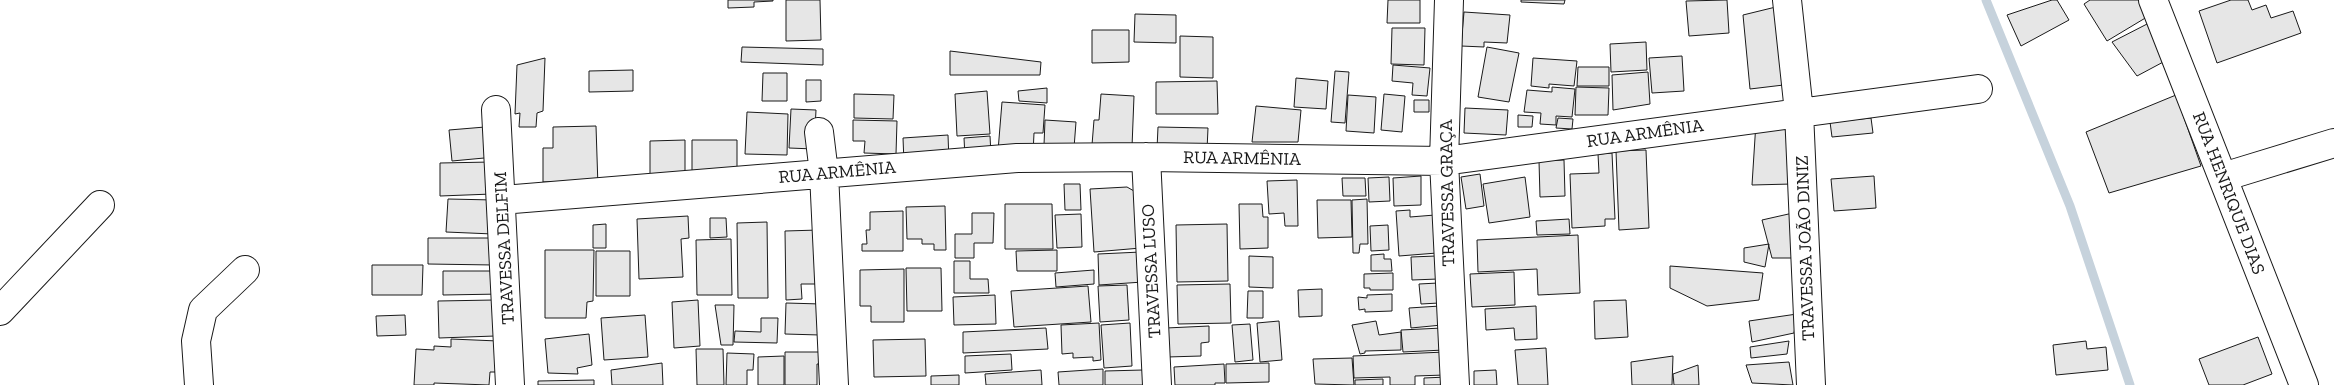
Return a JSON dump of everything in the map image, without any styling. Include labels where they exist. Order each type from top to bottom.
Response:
[{"type":"street","name":"TRAVESSA GRAÇA","points":[[1449,0],[1444,161],[1455,385]]},
{"type":"street","name":"TRAVESSA JOÃO DINIZ","points":[[1787,0],[1799,112],[1811,385]]},
{"type":"street","name":"RUA HENRIQUE DIAS","points":[[2153,0],[2304,385]]},
{"type":"street","name":"RUA ARMÊNIA","points":[[502,200],[1017,158],[1146,157],[1444,161],[1978,89]]},
{"type":"street","name":"TRAVESSA DELFIM","points":[[496,110],[510,385]]},
{"type":"street","points":[[819,132],[824,173],[834,385]]},
{"type":"street","points":[[2223,177],[2334,143]]},
{"type":"street","name":"TRAVESSA LUSO","points":[[1146,157],[1157,385]]},
{"type":"street","points":[[0,311],[100,205]]},
{"type":"street","points":[[199,385],[196,341],[203,310],[245,270]]},
{"type":"building","points":[[728,0],[773,1],[754,2],[754,7],[728,8]]},
{"type":"building","points":[[786,0],[820,0],[821,40],[786,41]]},
{"type":"building","points":[[1388,0],[1420,0],[1420,23],[1387,23]]},
{"type":"building","points":[[1521,0],[1565,0],[1564,4],[1521,2]]},
{"type":"building","points":[[1727,0],[1729,33],[1689,36],[1686,1]]},
{"type":"building","points":[[2057,0],[2069,20],[2021,46],[2007,15]]},
{"type":"building","points":[[2090,0],[2142,0],[2147,17],[2107,41],[2084,4]]},
{"type":"building","points":[[2231,0],[2248,0],[2252,10],[2266,5],[2271,18],[2293,11],[2301,33],[2217,63],[2199,11]]},
{"type":"building","points":[[1784,5],[1792,84],[1750,89],[1743,15]]},
{"type":"building","points":[[1464,12],[1510,15],[1507,43],[1484,42],[1484,47],[1461,46]]},
{"type":"building","points":[[1135,14],[1176,15],[1176,43],[1134,42]]},
{"type":"building","points":[[2149,23],[2167,60],[2137,76],[2112,42]]},
{"type":"building","points":[[1392,28],[1425,28],[1424,65],[1391,64]]},
{"type":"building","points":[[1092,30],[1129,30],[1129,62],[1092,63]]},
{"type":"building","points":[[1180,36],[1213,37],[1213,78],[1180,77]]},
{"type":"building","points":[[1646,42],[1647,70],[1611,72],[1610,44]]},
{"type":"building","points":[[742,47],[823,49],[823,65],[741,62]]},
{"type":"building","points":[[1487,47],[1519,53],[1509,102],[1478,97]]},
{"type":"building","points":[[950,51],[1041,62],[1040,75],[950,75]]},
{"type":"building","points":[[1682,56],[1684,91],[1652,93],[1649,58]]},
{"type":"building","points":[[545,58],[543,111],[537,113],[536,127],[519,127],[520,113],[515,114],[517,65]]},
{"type":"building","points":[[1533,58],[1577,61],[1574,86],[1549,84],[1549,88],[1531,86]]},
{"type":"building","points":[[1393,65],[1430,68],[1427,96],[1412,95],[1413,83],[1392,81]]},
{"type":"building","points":[[1578,67],[1609,67],[1609,86],[1577,86]]},
{"type":"building","points":[[633,70],[633,91],[589,92],[589,71]]},
{"type":"building","points":[[1335,71],[1349,72],[1345,123],[1331,122]]},
{"type":"building","points":[[1648,72],[1650,104],[1613,110],[1612,75]]},
{"type":"building","points":[[763,73],[787,73],[787,101],[762,101]]},
{"type":"building","points":[[1296,78],[1328,81],[1326,109],[1294,107]]},
{"type":"building","points":[[806,80],[821,80],[821,101],[806,102]]},
{"type":"building","points":[[1217,81],[1218,114],[1156,114],[1156,82]]},
{"type":"building","points":[[1552,87],[1575,89],[1572,117],[1556,116],[1556,125],[1540,124],[1541,113],[1524,112],[1527,90],[1552,92]]},
{"type":"building","points":[[1576,87],[1609,88],[1608,115],[1575,115]]},
{"type":"building","points":[[1047,88],[1047,103],[1019,101],[1018,91]]},
{"type":"building","points":[[987,91],[990,134],[957,136],[955,94]]},
{"type":"building","points":[[854,94],[894,95],[893,119],[854,118]]},
{"type":"building","points":[[1101,94],[1134,96],[1132,147],[1092,145],[1094,120],[1099,120]]},
{"type":"building","points":[[1384,94],[1405,96],[1402,132],[1381,130]]},
{"type":"building","points":[[1348,95],[1376,97],[1374,133],[1346,131]]},
{"type":"building","points":[[2176,95],[2201,166],[2109,193],[2086,132]]},
{"type":"building","points":[[1414,100],[1429,100],[1429,112],[1414,112]]},
{"type":"building","points":[[1002,102],[1045,105],[1043,133],[1034,133],[1033,154],[998,151]]},
{"type":"building","points":[[1256,106],[1301,110],[1298,142],[1252,142]]},
{"type":"building","points":[[1465,108],[1508,110],[1506,135],[1464,133]]},
{"type":"building","points":[[791,109],[816,110],[814,149],[789,148]]},
{"type":"building","points":[[747,112],[788,114],[787,155],[745,154]]},
{"type":"building","points":[[1518,115],[1533,116],[1532,127],[1518,127]]},
{"type":"building","points":[[1558,118],[1573,119],[1572,129],[1556,128]]},
{"type":"building","points":[[1871,118],[1873,133],[1832,137],[1830,122]]},
{"type":"building","points":[[853,120],[897,121],[896,154],[864,153],[865,141],[853,141]]},
{"type":"building","points":[[1045,120],[1076,122],[1074,148],[1044,145]]},
{"type":"building","points":[[1756,122],[1790,122],[1792,184],[1752,185]]},
{"type":"building","points":[[596,126],[598,187],[584,181],[543,182],[543,148],[553,148],[553,127]]},
{"type":"building","points":[[485,127],[495,157],[452,161],[449,130]]},
{"type":"building","points":[[1158,127],[1208,128],[1207,150],[1157,149]]},
{"type":"building","points":[[948,135],[949,161],[904,163],[903,138]]},
{"type":"building","points":[[990,136],[991,155],[965,157],[964,138]]},
{"type":"building","points":[[685,140],[685,178],[650,179],[650,141]]},
{"type":"building","points":[[692,140],[737,140],[737,177],[692,178]]},
{"type":"building","points":[[1646,150],[1649,228],[1619,230],[1616,151]]},
{"type":"building","points":[[1612,153],[1615,219],[1605,219],[1605,226],[1572,228],[1570,174],[1599,173],[1598,154]]},
{"type":"building","points":[[1564,160],[1565,196],[1540,197],[1539,161]]},
{"type":"building","points":[[491,162],[492,194],[440,196],[440,163]]},
{"type":"building","points":[[1480,174],[1484,206],[1466,209],[1461,177]]},
{"type":"building","points":[[1421,176],[1421,205],[1394,206],[1393,178]]},
{"type":"building","points":[[1874,176],[1876,208],[1834,211],[1831,179]]},
{"type":"building","points":[[1389,177],[1390,201],[1369,202],[1368,178]]},
{"type":"building","points":[[1525,177],[1530,217],[1489,223],[1483,184]]},
{"type":"building","points":[[1342,178],[1365,178],[1366,196],[1343,196]]},
{"type":"building","points":[[1297,180],[1298,226],[1285,226],[1284,213],[1269,214],[1267,181]]},
{"type":"building","points":[[1064,184],[1080,184],[1081,210],[1065,210]]},
{"type":"building","points":[[1127,187],[1134,191],[1141,248],[1094,252],[1090,189]]},
{"type":"building","points":[[448,199],[494,200],[493,234],[446,232]]},
{"type":"building","points":[[1367,199],[1368,244],[1360,244],[1359,253],[1353,253],[1352,200]]},
{"type":"building","points":[[1317,200],[1351,200],[1352,237],[1318,238]]},
{"type":"building","points":[[1005,204],[1052,204],[1053,249],[1005,249]]},
{"type":"building","points":[[1239,204],[1262,204],[1263,217],[1268,217],[1268,248],[1240,249]]},
{"type":"building","points":[[945,206],[946,250],[934,250],[934,244],[922,244],[922,239],[907,239],[906,207]]},
{"type":"building","points":[[1410,210],[1410,217],[1435,215],[1437,253],[1399,256],[1396,211]]},
{"type":"building","points":[[903,211],[903,251],[862,251],[862,244],[867,244],[866,230],[870,230],[870,212]]},
{"type":"building","points":[[972,213],[994,213],[993,243],[974,243],[974,258],[955,258],[955,234],[972,234]]},
{"type":"building","points":[[1793,213],[1794,258],[1772,258],[1762,220]]},
{"type":"building","points":[[1081,214],[1082,247],[1057,248],[1055,215]]},
{"type":"building","points":[[688,216],[689,238],[681,239],[683,277],[639,279],[637,219]]},
{"type":"building","points":[[710,218],[726,218],[727,237],[710,238]]},
{"type":"building","points":[[1569,219],[1570,234],[1537,235],[1536,221]]},
{"type":"building","points":[[767,222],[768,298],[738,298],[737,223]]},
{"type":"building","points":[[606,224],[606,248],[593,248],[593,225]]},
{"type":"building","points":[[1227,224],[1228,281],[1177,282],[1176,225]]},
{"type":"building","points":[[1388,225],[1389,250],[1371,251],[1370,226]]},
{"type":"building","points":[[819,230],[820,284],[801,284],[802,299],[786,300],[785,231]]},
{"type":"building","points":[[1578,235],[1580,293],[1538,295],[1537,269],[1478,272],[1477,240]]},
{"type":"building","points":[[428,238],[494,238],[494,265],[428,264]]},
{"type":"building","points":[[731,239],[732,295],[697,295],[696,240]]},
{"type":"building","points":[[1769,244],[1765,267],[1744,262],[1744,248]]},
{"type":"building","points":[[545,250],[594,250],[593,301],[587,302],[586,318],[545,318]]},
{"type":"building","points":[[1057,250],[1057,271],[1017,271],[1016,251]]},
{"type":"building","points":[[596,251],[630,251],[630,296],[596,296]]},
{"type":"building","points":[[1141,252],[1143,282],[1099,285],[1098,254]]},
{"type":"building","points":[[1384,254],[1384,259],[1391,259],[1392,271],[1371,271],[1371,255]]},
{"type":"building","points":[[1249,256],[1273,257],[1273,288],[1249,287]]},
{"type":"building","points":[[1436,256],[1438,279],[1412,280],[1411,257]]},
{"type":"building","points":[[954,261],[970,261],[970,279],[988,279],[989,293],[954,293]]},
{"type":"building","points":[[372,265],[423,265],[422,295],[372,295]]},
{"type":"building","points":[[1670,266],[1763,273],[1759,300],[1707,306],[1670,288]]},
{"type":"building","points":[[906,268],[941,268],[942,311],[907,311]]},
{"type":"building","points":[[904,269],[904,322],[871,322],[871,306],[860,306],[860,270]]},
{"type":"building","points":[[1094,270],[1094,284],[1056,287],[1055,273]]},
{"type":"building","points":[[443,271],[501,271],[502,294],[443,295]]},
{"type":"building","points":[[1514,272],[1515,305],[1472,307],[1470,274]]},
{"type":"building","points":[[1393,273],[1393,290],[1370,290],[1370,288],[1364,288],[1364,274]]},
{"type":"building","points":[[1438,283],[1439,303],[1421,304],[1419,284]]},
{"type":"building","points":[[1230,284],[1231,323],[1178,324],[1177,285]]},
{"type":"building","points":[[1127,285],[1129,320],[1100,322],[1098,286]]},
{"type":"building","points":[[1088,286],[1091,322],[1014,327],[1011,291]]},
{"type":"building","points":[[1322,289],[1322,316],[1299,317],[1298,290]]},
{"type":"building","points":[[1248,291],[1263,291],[1263,318],[1247,318]]},
{"type":"building","points":[[1392,294],[1392,311],[1365,312],[1365,309],[1359,310],[1358,297],[1367,298],[1367,295]]},
{"type":"building","points":[[995,295],[996,324],[954,325],[953,297]]},
{"type":"building","points":[[494,300],[495,336],[439,338],[438,301]]},
{"type":"building","points":[[698,300],[700,346],[674,348],[672,302]]},
{"type":"building","points":[[1626,300],[1628,337],[1595,339],[1594,301]]},
{"type":"building","points":[[786,303],[821,304],[820,335],[785,334]]},
{"type":"building","points":[[715,305],[734,305],[733,345],[721,345]]},
{"type":"building","points":[[1440,306],[1442,325],[1411,328],[1409,308]]},
{"type":"building","points":[[1536,306],[1537,339],[1515,340],[1514,328],[1486,330],[1485,309]]},
{"type":"building","points":[[1797,314],[1794,333],[1752,342],[1749,321]]},
{"type":"building","points":[[405,315],[406,335],[377,336],[376,316]]},
{"type":"building","points":[[645,315],[648,357],[604,360],[601,318]]},
{"type":"building","points":[[761,318],[778,318],[777,343],[734,342],[735,331],[761,332]]},
{"type":"building","points":[[1279,321],[1282,360],[1260,362],[1257,323]]},
{"type":"building","points":[[1376,321],[1379,335],[1401,332],[1401,350],[1365,351],[1365,353],[1360,354],[1352,325]]},
{"type":"building","points":[[1099,323],[1101,360],[1093,361],[1093,357],[1073,358],[1073,353],[1062,354],[1061,325]]},
{"type":"building","points":[[1130,323],[1132,366],[1104,368],[1101,325]]},
{"type":"building","points":[[1250,324],[1253,360],[1235,362],[1232,325]]},
{"type":"building","points":[[1209,326],[1209,342],[1201,343],[1201,356],[1167,357],[1166,328]]},
{"type":"building","points":[[1046,328],[1048,349],[963,353],[963,332]]},
{"type":"building","points":[[1442,328],[1444,350],[1403,352],[1401,330]]},
{"type":"building","points":[[589,334],[592,365],[577,368],[578,374],[548,373],[545,339]]},
{"type":"building","points":[[2258,337],[2272,374],[2243,385],[2209,385],[2199,359]]},
{"type":"building","points":[[451,339],[498,341],[496,372],[490,372],[489,385],[434,383],[434,385],[414,385],[416,349],[434,350],[434,346],[451,347]]},
{"type":"building","points":[[925,339],[926,376],[874,377],[873,340]]},
{"type":"building","points":[[1789,341],[1787,354],[1751,358],[1750,347]]},
{"type":"building","points":[[2086,341],[2087,349],[2106,347],[2108,370],[2056,375],[2053,345]]},
{"type":"building","points":[[1546,348],[1548,385],[1518,385],[1515,350]]},
{"type":"building","points":[[696,349],[723,349],[724,385],[697,385]]},
{"type":"building","points":[[785,352],[825,352],[825,364],[817,364],[817,385],[785,385]]},
{"type":"building","points":[[1445,352],[1445,375],[1415,376],[1415,385],[1390,385],[1390,377],[1354,378],[1353,356]]},
{"type":"building","points":[[727,353],[754,354],[753,370],[747,370],[747,385],[726,385]]},
{"type":"building","points":[[1011,354],[1012,370],[965,373],[965,356]]},
{"type":"building","points":[[784,356],[784,385],[758,385],[758,357]]},
{"type":"building","points":[[1673,356],[1672,385],[1632,385],[1631,362]]},
{"type":"building","points":[[1352,358],[1354,385],[1315,384],[1313,359]]},
{"type":"building","points":[[1789,362],[1793,385],[1752,383],[1746,365]]},
{"type":"building","points":[[662,363],[663,385],[612,385],[611,370]]},
{"type":"building","points":[[1269,363],[1269,382],[1226,383],[1226,364]]},
{"type":"building","points":[[1224,364],[1225,383],[1215,383],[1215,385],[1175,385],[1174,367]]},
{"type":"building","points":[[1698,365],[1699,385],[1674,385],[1673,374]]},
{"type":"building","points":[[1103,369],[1103,385],[1059,385],[1058,372]]},
{"type":"building","points":[[1041,370],[1042,385],[986,385],[985,374]]},
{"type":"building","points":[[1143,370],[1143,385],[1105,385],[1105,371]]},
{"type":"building","points":[[1496,370],[1497,385],[1474,385],[1474,371]]},
{"type":"building","points":[[959,375],[959,385],[931,385],[931,376]]},
{"type":"building","points":[[1447,377],[1447,385],[1424,385],[1424,378]]},
{"type":"building","points":[[1383,379],[1383,385],[1355,385],[1355,380]]},
{"type":"building","points":[[594,380],[594,385],[538,385],[538,381]]},
{"type":"waterway","points":[[1986,0],[2070,206],[2130,385]]}]
